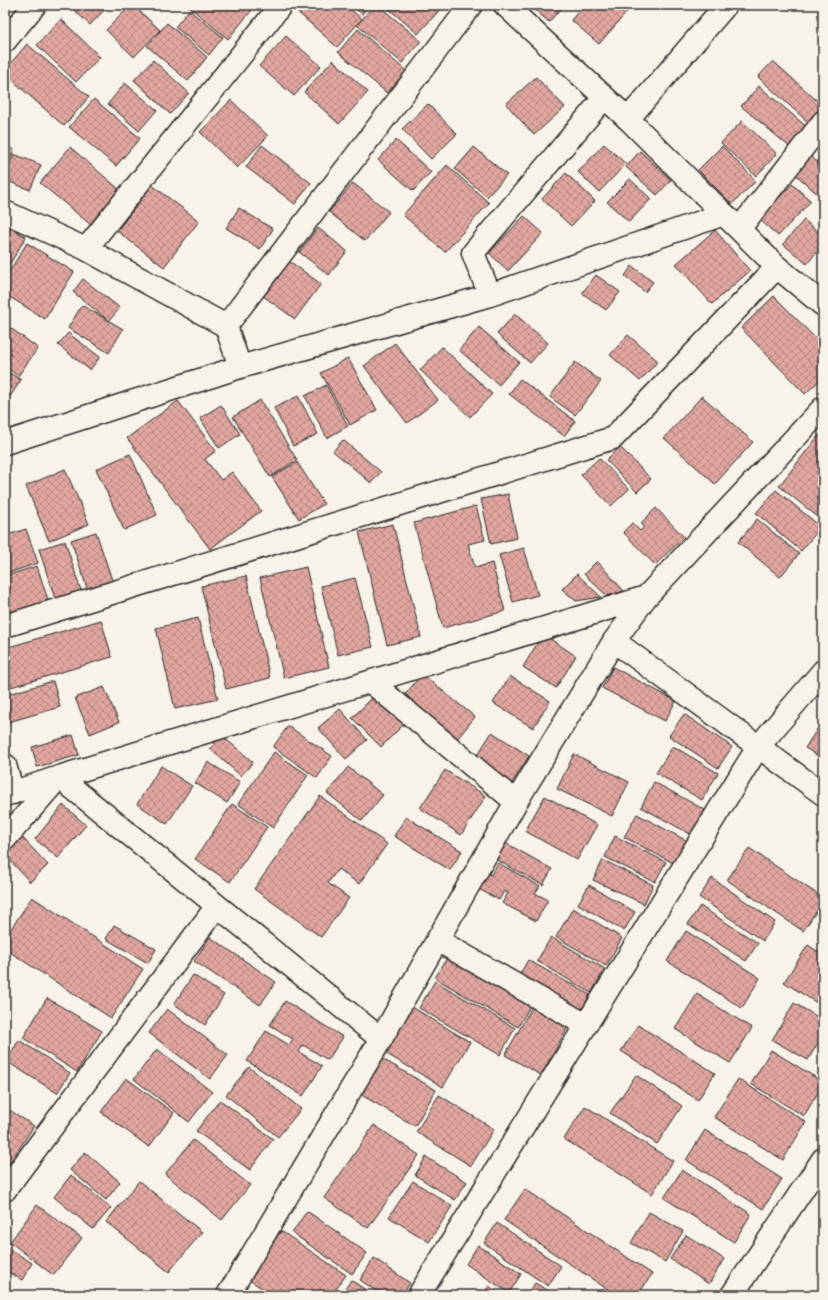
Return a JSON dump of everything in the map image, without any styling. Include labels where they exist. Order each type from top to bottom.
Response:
[{"type":"street","points":[[5,41],[35,5]]},
{"type":"street","points":[[86,249],[281,5]]},
{"type":"street","points":[[226,326],[471,5]]},
{"type":"street","points":[[505,5],[628,119],[778,267],[823,305]]},
{"type":"street","points":[[628,119],[726,5]]},
{"type":"street","points":[[490,295],[473,253],[604,98]]},
{"type":"street","points":[[740,228],[823,122]]},
{"type":"street","points":[[5,212],[86,249],[226,326],[240,367]]},
{"type":"street","points":[[5,443],[240,367],[490,295],[724,214]]},
{"type":"street","points":[[5,626],[613,438],[778,267]]},
{"type":"street","points":[[228,1295],[381,1039],[516,802],[614,641],[646,597],[823,408]]},
{"type":"street","points":[[5,765],[9,794],[59,777],[646,597]]},
{"type":"street","points":[[614,641],[823,794]]},
{"type":"street","points":[[419,1295],[758,747],[823,671]]},
{"type":"street","points":[[371,682],[516,802]]},
{"type":"street","points":[[5,839],[59,777]]},
{"type":"street","points":[[59,777],[381,1039]]},
{"type":"street","points":[[5,1190],[217,906]]},
{"type":"street","points":[[437,940],[586,1025]]},
{"type":"street","points":[[732,1295],[823,1159]]},
{"type":"building","points":[[69,5],[109,5],[90,25]]},
{"type":"building","points":[[131,5],[133,5],[160,30],[134,57],[106,30]]},
{"type":"building","points":[[187,5],[256,5],[228,39]]},
{"type":"building","points":[[297,5],[345,5],[362,19],[337,47],[294,9]]},
{"type":"building","points":[[351,5],[369,5],[362,14]]},
{"type":"building","points":[[374,5],[378,5],[421,41],[402,63],[357,25]]},
{"type":"building","points":[[392,5],[444,5],[418,34],[389,9]]},
{"type":"building","points":[[529,5],[564,5],[549,22]]},
{"type":"building","points":[[584,5],[633,5],[599,44],[571,20]]},
{"type":"building","points":[[189,10],[223,37],[209,55],[175,27]]},
{"type":"building","points":[[61,19],[100,57],[76,82],[37,45]]},
{"type":"building","points":[[167,23],[207,57],[188,81],[147,46]]},
{"type":"building","points":[[358,29],[406,71],[387,93],[338,52]]},
{"type":"building","points":[[286,36],[321,66],[294,96],[259,66]]},
{"type":"building","points":[[27,44],[89,97],[64,126],[5,74],[5,70]]},
{"type":"building","points":[[153,60],[189,93],[170,114],[134,80]]},
{"type":"building","points":[[333,60],[368,92],[339,124],[304,92]]},
{"type":"building","points":[[773,61],[823,106],[823,109],[810,124],[758,77]]},
{"type":"building","points":[[536,77],[565,107],[534,135],[506,104]]},
{"type":"building","points":[[125,83],[157,110],[139,131],[108,104]]},
{"type":"building","points":[[759,86],[808,128],[791,148],[741,106]]},
{"type":"building","points":[[94,99],[140,138],[116,166],[69,127]]},
{"type":"building","points":[[231,100],[268,136],[237,168],[200,132]]},
{"type":"building","points":[[428,104],[457,134],[431,159],[402,129]]},
{"type":"building","points":[[742,121],[777,154],[756,176],[721,143]]},
{"type":"building","points":[[396,140],[431,172],[413,191],[378,160]]},
{"type":"building","points":[[604,144],[626,164],[599,192],[578,172]]},
{"type":"building","points":[[262,145],[311,183],[295,204],[246,167]]},
{"type":"building","points":[[5,146],[14,150],[5,170]]},
{"type":"building","points":[[722,146],[756,181],[732,204],[698,170]]},
{"type":"building","points":[[70,147],[120,190],[91,225],[40,183]]},
{"type":"building","points":[[474,147],[507,175],[487,197],[455,169]]},
{"type":"building","points":[[640,151],[671,180],[657,195],[626,167]]},
{"type":"building","points":[[14,154],[41,165],[30,190],[5,180],[5,176]]},
{"type":"building","points":[[809,155],[823,167],[823,199],[793,172]]},
{"type":"building","points":[[447,165],[489,203],[445,252],[403,215]]},
{"type":"building","points":[[566,173],[595,201],[571,226],[542,199]]},
{"type":"building","points":[[630,179],[651,199],[629,222],[607,202]]},
{"type":"building","points":[[353,183],[389,212],[365,241],[329,212]]},
{"type":"building","points":[[792,184],[811,201],[778,236],[759,219]]},
{"type":"building","points":[[152,185],[199,221],[164,267],[117,231]]},
{"type":"building","points":[[239,208],[273,229],[260,249],[226,228]]},
{"type":"building","points":[[524,216],[543,233],[508,271],[489,253]]},
{"type":"building","points":[[804,220],[823,236],[823,244],[807,264],[783,244]]},
{"type":"building","points":[[5,224],[26,237],[5,272]]},
{"type":"building","points":[[318,228],[347,251],[329,275],[299,252]]},
{"type":"building","points":[[715,230],[750,271],[712,304],[676,264]]},
{"type":"building","points":[[27,243],[74,272],[45,319],[5,294],[5,278]]},
{"type":"building","points":[[285,258],[321,284],[295,319],[259,293]]},
{"type":"building","points":[[632,266],[653,282],[645,292],[625,276]]},
{"type":"building","points":[[596,275],[620,292],[606,310],[582,293]]},
{"type":"building","points":[[83,279],[120,308],[109,321],[73,292]]},
{"type":"building","points":[[774,296],[823,346],[823,377],[805,394],[741,328]]},
{"type":"building","points":[[82,305],[123,329],[109,353],[68,328]]},
{"type":"building","points":[[515,314],[548,343],[530,363],[497,334]]},
{"type":"building","points":[[5,324],[38,348],[18,376],[5,366]]},
{"type":"building","points":[[479,327],[519,362],[499,385],[459,350]]},
{"type":"building","points":[[68,333],[100,357],[90,370],[58,345]]},
{"type":"building","points":[[628,335],[658,361],[640,381],[610,355]]},
{"type":"building","points":[[395,343],[438,400],[407,423],[364,366]]},
{"type":"building","points":[[442,347],[492,394],[470,417],[420,370]]},
{"type":"building","points":[[348,358],[377,410],[350,425],[321,373]]},
{"type":"building","points":[[575,362],[601,381],[575,415],[550,397]]},
{"type":"building","points":[[5,370],[21,380],[5,404]]},
{"type":"building","points":[[520,379],[575,421],[564,436],[509,394]]},
{"type":"building","points":[[326,385],[348,426],[327,438],[305,396]]},
{"type":"building","points":[[298,396],[318,434],[293,446],[274,408]]},
{"type":"building","points":[[702,396],[753,442],[715,484],[664,438]]},
{"type":"building","points":[[260,400],[297,460],[270,477],[233,417]]},
{"type":"building","points":[[178,401],[216,451],[205,459],[221,480],[232,472],[261,511],[210,549],[127,438]]},
{"type":"building","points":[[221,405],[240,434],[219,448],[200,418]]},
{"type":"building","points":[[819,435],[823,438],[823,521],[779,486]]},
{"type":"building","points":[[343,440],[381,472],[371,483],[333,451]]},
{"type":"building","points":[[620,447],[651,479],[637,492],[606,460]]},
{"type":"building","points":[[130,454],[157,515],[124,530],[96,469]]},
{"type":"building","points":[[599,458],[629,489],[611,506],[581,475]]},
{"type":"building","points":[[297,462],[324,504],[299,519],[272,477]]},
{"type":"building","points":[[65,469],[89,524],[49,541],[26,486]]},
{"type":"building","points":[[776,490],[821,527],[801,551],[756,513]]},
{"type":"building","points":[[508,494],[517,538],[491,544],[481,499]]},
{"type":"building","points":[[476,506],[485,540],[468,544],[475,568],[492,563],[505,611],[443,628],[414,523]]},
{"type":"building","points":[[656,508],[684,537],[655,565],[623,532],[632,523],[640,531],[644,527],[641,523]]},
{"type":"building","points":[[757,519],[799,554],[780,577],[738,542]]},
{"type":"building","points":[[393,524],[421,637],[387,645],[359,532]]},
{"type":"building","points":[[26,529],[38,563],[5,574],[5,536]]},
{"type":"building","points":[[96,532],[113,583],[88,591],[71,540]]},
{"type":"building","points":[[65,541],[83,597],[57,605],[39,549]]},
{"type":"building","points":[[524,548],[538,595],[513,602],[499,555]]},
{"type":"building","points":[[597,561],[624,591],[607,596],[584,574]]},
{"type":"building","points":[[37,566],[49,603],[5,617],[5,576]]},
{"type":"building","points":[[306,567],[329,667],[284,678],[260,578]]},
{"type":"building","points":[[577,574],[601,597],[576,601],[562,589]]},
{"type":"building","points":[[246,576],[270,678],[226,689],[201,586]]},
{"type":"building","points":[[355,578],[373,647],[338,655],[321,586]]},
{"type":"building","points":[[198,618],[218,699],[175,709],[156,628]]},
{"type":"building","points":[[101,620],[112,657],[11,687],[5,669],[5,648]]},
{"type":"building","points":[[543,634],[576,656],[556,688],[523,667]]},
{"type":"building","points":[[613,667],[676,701],[665,721],[602,688]]},
{"type":"building","points":[[422,674],[475,717],[457,739],[404,696]]},
{"type":"building","points":[[510,676],[550,701],[533,728],[493,703]]},
{"type":"building","points":[[53,681],[60,707],[5,723],[5,695]]},
{"type":"building","points":[[104,687],[119,722],[90,734],[75,698]]},
{"type":"building","points":[[375,695],[404,724],[381,747],[352,718]]},
{"type":"building","points":[[340,709],[367,740],[346,759],[318,728]]},
{"type":"building","points":[[684,714],[732,747],[718,768],[669,736]]},
{"type":"building","points":[[823,720],[823,759],[805,748]]},
{"type":"building","points":[[288,726],[332,756],[317,778],[273,747]]},
{"type":"building","points":[[492,732],[529,756],[510,786],[473,762]]},
{"type":"building","points":[[73,735],[79,755],[37,767],[32,747]]},
{"type":"building","points":[[221,735],[253,762],[241,776],[210,749]]},
{"type":"building","points":[[673,746],[718,773],[702,800],[656,773]]},
{"type":"building","points":[[274,752],[308,775],[273,828],[238,804]]},
{"type":"building","points":[[574,754],[629,782],[612,816],[557,789]]},
{"type":"building","points":[[208,762],[240,782],[227,803],[195,783]]},
{"type":"building","points":[[161,766],[192,786],[167,824],[137,804]]},
{"type":"building","points":[[348,767],[383,795],[362,821],[327,793]]},
{"type":"building","points":[[445,770],[486,796],[461,835],[420,808]]},
{"type":"building","points":[[654,782],[705,810],[692,835],[641,807]]},
{"type":"building","points":[[320,796],[387,844],[359,884],[338,869],[328,883],[349,898],[321,937],[254,889]]},
{"type":"building","points":[[545,796],[597,825],[577,860],[525,831]]},
{"type":"building","points":[[232,804],[267,827],[230,882],[195,859]]},
{"type":"building","points":[[63,805],[86,825],[58,858],[35,839]]},
{"type":"building","points":[[637,814],[689,842],[677,865],[624,837]]},
{"type":"building","points":[[406,817],[462,851],[450,870],[394,836]]},
{"type":"building","points":[[18,833],[48,865],[30,882],[5,855],[5,845]]},
{"type":"building","points":[[615,836],[666,862],[655,882],[605,857]]},
{"type":"building","points":[[504,842],[552,869],[543,885],[495,859]]},
{"type":"building","points":[[749,848],[823,898],[823,902],[803,931],[727,880]]},
{"type":"building","points":[[603,860],[653,885],[644,904],[593,880]]},
{"type":"building","points":[[498,863],[540,886],[535,893],[548,900],[536,921],[502,903],[508,893],[504,891],[499,900],[475,887],[484,871],[491,875]]},
{"type":"building","points":[[712,878],[775,922],[763,941],[699,897]]},
{"type":"building","points":[[589,885],[635,912],[624,931],[578,904]]},
{"type":"building","points":[[32,897],[143,969],[111,1018],[5,949],[5,938]]},
{"type":"building","points":[[700,906],[758,943],[746,961],[688,924]]},
{"type":"building","points":[[573,908],[622,938],[606,966],[556,937]]},
{"type":"building","points":[[114,925],[156,949],[148,963],[106,939]]},
{"type":"building","points":[[686,931],[760,978],[742,1008],[667,961]]},
{"type":"building","points":[[210,937],[276,982],[260,1005],[194,961]]},
{"type":"building","points":[[551,937],[605,969],[591,993],[537,961]]},
{"type":"building","points":[[808,945],[823,955],[823,1007],[784,982]]},
{"type":"building","points":[[450,953],[532,1003],[518,1027],[435,978]]},
{"type":"building","points":[[528,960],[590,995],[579,1014],[517,979]]},
{"type":"building","points":[[193,975],[224,995],[205,1025],[174,1004]]},
{"type":"building","points":[[435,981],[515,1028],[500,1055],[419,1008]]},
{"type":"building","points":[[697,994],[752,1028],[730,1063],[675,1029]]},
{"type":"building","points":[[47,998],[102,1031],[77,1072],[23,1038]]},
{"type":"building","points":[[536,1000],[572,1020],[541,1075],[505,1055]]},
{"type":"building","points":[[285,1001],[343,1037],[328,1060],[303,1045],[299,1052],[322,1066],[303,1096],[247,1061],[266,1031],[289,1045],[293,1039],[270,1025]]},
{"type":"building","points":[[794,1003],[823,1020],[823,1034],[808,1060],[772,1040]]},
{"type":"building","points":[[412,1007],[470,1042],[443,1087],[385,1053]]},
{"type":"building","points":[[167,1009],[228,1055],[210,1079],[149,1033]]},
{"type":"building","points":[[638,1025],[715,1073],[698,1100],[621,1051]]},
{"type":"building","points":[[19,1040],[70,1073],[57,1093],[6,1061]]},
{"type":"building","points":[[157,1049],[212,1092],[189,1122],[134,1079]]},
{"type":"building","points":[[771,1050],[823,1082],[804,1116],[751,1084]]},
{"type":"building","points":[[379,1057],[436,1090],[415,1126],[358,1093]]},
{"type":"building","points":[[249,1067],[301,1109],[278,1137],[226,1095]]},
{"type":"building","points":[[636,1075],[682,1106],[657,1144],[610,1113]]},
{"type":"building","points":[[126,1078],[174,1113],[149,1147],[101,1112]]},
{"type":"building","points":[[738,1079],[806,1122],[783,1160],[714,1117]]},
{"type":"building","points":[[439,1095],[494,1129],[471,1166],[416,1132]]},
{"type":"building","points":[[220,1100],[273,1139],[250,1170],[196,1131]]},
{"type":"building","points":[[585,1106],[673,1161],[652,1194],[564,1139]]},
{"type":"building","points":[[5,1107],[34,1126],[5,1170]]},
{"type":"building","points":[[374,1125],[419,1155],[368,1228],[324,1198]]},
{"type":"building","points":[[705,1130],[782,1179],[763,1209],[686,1160]]},
{"type":"building","points":[[193,1140],[250,1185],[222,1220],[165,1174]]},
{"type":"building","points":[[85,1152],[120,1182],[106,1200],[70,1170]]},
{"type":"building","points":[[426,1157],[467,1182],[455,1200],[415,1175]]},
{"type":"building","points":[[682,1170],[751,1214],[734,1242],[664,1198]]},
{"type":"building","points":[[71,1175],[111,1208],[93,1229],[54,1197]]},
{"type":"building","points":[[139,1181],[202,1232],[169,1272],[106,1222]]},
{"type":"building","points":[[413,1181],[452,1206],[429,1242],[389,1217]]},
{"type":"building","points":[[525,1189],[652,1274],[638,1295],[616,1295],[504,1220]]},
{"type":"building","points":[[37,1205],[82,1238],[53,1275],[10,1242]]},
{"type":"building","points":[[307,1211],[367,1253],[352,1274],[292,1233]]},
{"type":"building","points":[[649,1212],[683,1231],[665,1262],[631,1243]]},
{"type":"building","points":[[497,1223],[561,1266],[548,1286],[484,1243]]},
{"type":"building","points":[[281,1231],[346,1275],[332,1295],[272,1295],[248,1279]]},
{"type":"building","points":[[686,1235],[724,1259],[709,1284],[670,1259]]},
{"type":"building","points":[[478,1245],[521,1274],[509,1293],[466,1264]]},
{"type":"building","points":[[5,1246],[32,1263],[22,1280],[5,1270]]},
{"type":"building","points":[[374,1258],[410,1283],[402,1295],[382,1295],[360,1280]]},
{"type":"building","points":[[351,1280],[373,1295],[341,1295]]},
{"type":"building","points":[[535,1283],[555,1295],[528,1295]]},
{"type":"building","points":[[489,1286],[501,1295],[483,1295]]}]
